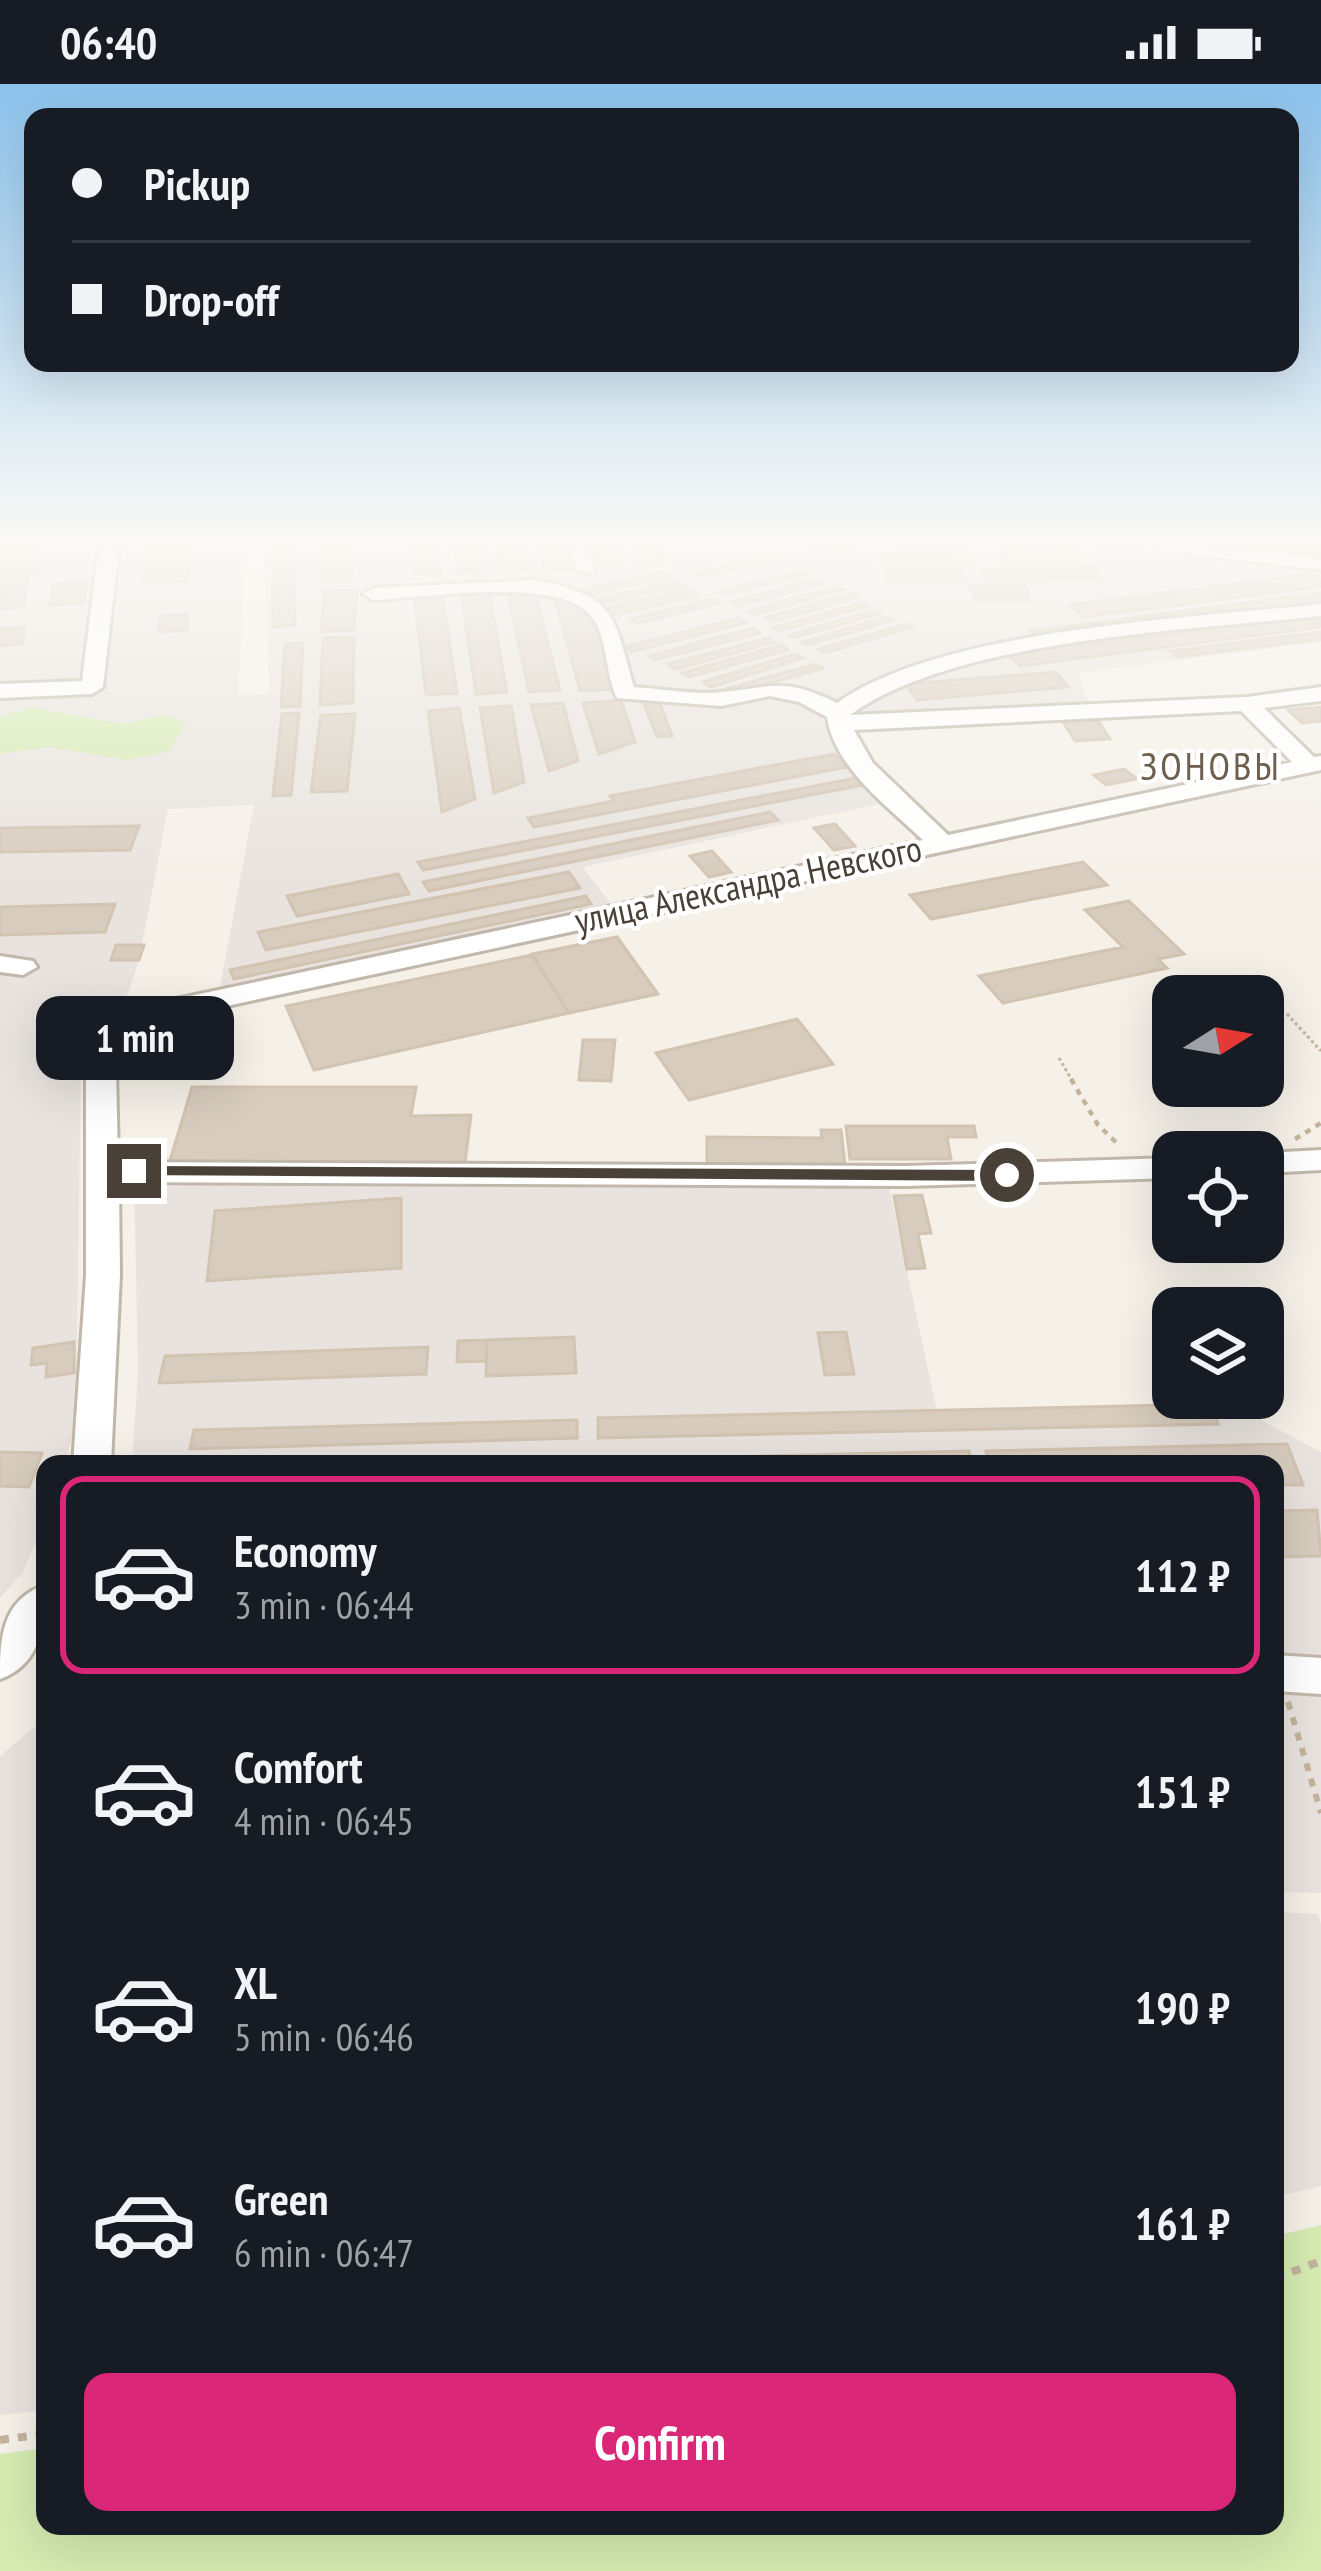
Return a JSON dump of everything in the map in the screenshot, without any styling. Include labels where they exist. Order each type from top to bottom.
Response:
[{"type":"street","points":[[0,691],[92,687],[96,653]]},
{"type":"street","points":[[614,653],[625,693],[721,700],[770,689],[806,697],[838,719],[864,767],[940,843]]},
{"type":"street","points":[[838,719],[852,695],[986,653]]},
{"type":"street","points":[[838,719],[1247,704],[1321,694]]},
{"type":"street","points":[[1247,704],[1314,764]]},
{"type":"street","name":"улица Александра Невского","points":[[102,1172],[101,1069],[110,1051],[142,1025],[176,1008],[1314,764]]},
{"type":"street","points":[[1284,1162],[1321,1160]]},
{"type":"street","points":[[93,1455],[103,1275],[102,1172],[802,1177],[1152,1169]]},
{"type":"street","points":[[18,1657],[36,1620]]},
{"type":"path","points":[[1287,1014],[1321,1051]]},
{"type":"path","points":[[1310,1039],[1321,1040]]},
{"type":"path","points":[[1059,1058],[1098,1126],[1131,1151]]},
{"type":"path","points":[[1292,1674],[1321,1813]]},
{"type":"path","points":[[1284,2275],[1321,2261]]},
{"type":"path","points":[[0,2440],[36,2435]]},
{"type":"shaded area","points":[[0,653],[240,653],[238,696],[269,694],[268,653],[1235,653],[1079,673],[1088,703],[821,717],[888,802],[583,867],[613,907],[220,987],[254,805],[168,809],[139,960],[128,993],[98,1020],[81,1066],[76,1422],[67,1455],[36,1455],[36,1540],[23,1572],[0,1598]]},
{"type":"shaded area","points":[[134,1178],[888,1183],[937,1411],[1152,1406],[1152,1419],[1259,1419],[1321,1452],[1321,1893],[1284,1892],[1284,1455],[133,1455],[138,1372]]},
{"type":"shaded area","points":[[36,1726],[36,2411],[0,2415],[0,1756]]},
{"type":"shaded area","points":[[1284,1912],[1318,1914],[1321,1924],[1321,2186],[1284,2195]]},
{"type":"green space","points":[[33,708],[124,724],[163,715],[187,723],[168,752],[126,760],[50,747],[0,754],[0,716]]},
{"type":"green space","points":[[1321,2225],[1321,2571],[0,2571],[0,2454],[36,2449],[36,2535],[1284,2535],[1284,2234]]},
{"type":"building","points":[[284,653],[303,653],[300,706],[281,707]]},
{"type":"building","points":[[322,653],[354,653],[353,703],[320,705]]},
{"type":"building","points":[[421,653],[451,653],[457,693],[426,695]]},
{"type":"building","points":[[470,653],[500,653],[507,692],[476,694]]},
{"type":"building","points":[[521,653],[550,653],[560,690],[529,692]]},
{"type":"building","points":[[570,653],[605,653],[616,689],[580,691]]},
{"type":"building","points":[[660,653],[683,653],[656,660],[649,656]]},
{"type":"building","points":[[710,653],[734,653],[675,669],[668,664]]},
{"type":"building","points":[[753,653],[777,653],[689,677],[682,673]]},
{"type":"building","points":[[1014,653],[1120,653],[1020,666],[1007,654]]},
{"type":"building","points":[[795,654],[803,658],[711,687],[703,682]]},
{"type":"building","points":[[816,664],[823,668],[725,696],[718,691]]},
{"type":"building","points":[[1056,672],[1068,687],[917,700],[906,684]]},
{"type":"building","points":[[658,698],[672,736],[657,737],[642,699]]},
{"type":"building","points":[[621,700],[635,742],[599,754],[583,703]]},
{"type":"building","points":[[563,703],[578,761],[549,771],[531,705]]},
{"type":"building","points":[[511,706],[524,782],[494,793],[480,708]]},
{"type":"building","points":[[1321,707],[1321,721],[1302,723],[1288,710]]},
{"type":"building","points":[[459,708],[475,799],[442,812],[428,711]]},
{"type":"building","points":[[299,713],[291,795],[273,796],[282,714]]},
{"type":"building","points":[[355,714],[347,791],[311,792],[321,715]]},
{"type":"building","points":[[1098,720],[1110,739],[1075,741],[1063,722]]},
{"type":"building","points":[[834,754],[847,767],[534,827],[528,818],[614,801],[610,796]]},
{"type":"building","points":[[1201,755],[1216,766],[1191,771],[1176,759]]},
{"type":"building","points":[[1124,769],[1137,779],[1106,785],[1094,775]]},
{"type":"building","points":[[856,778],[863,785],[423,870],[418,862]]},
{"type":"building","points":[[770,812],[778,820],[429,891],[423,882]]},
{"type":"building","points":[[835,824],[855,846],[834,850],[814,828]]},
{"type":"building","points":[[139,826],[130,850],[0,852],[0,828]]},
{"type":"building","points":[[712,851],[731,872],[709,877],[690,856]]},
{"type":"building","points":[[1083,862],[1107,885],[931,919],[910,895]]},
{"type":"building","points":[[569,872],[580,888],[266,950],[258,932]]},
{"type":"building","points":[[398,874],[409,894],[297,916],[287,896]]},
{"type":"building","points":[[586,896],[591,904],[234,979],[230,970]]},
{"type":"building","points":[[1129,901],[1184,954],[1158,959],[1167,968],[1003,1003],[979,976],[1123,947],[1085,910]]},
{"type":"building","points":[[115,904],[105,932],[0,935],[0,907]]},
{"type":"building","points":[[617,937],[658,994],[569,1013],[532,954]]},
{"type":"building","points":[[116,945],[144,945],[139,960],[111,960]]},
{"type":"building","points":[[532,955],[569,1013],[314,1070],[286,1006]]},
{"type":"building","points":[[797,1019],[833,1064],[689,1100],[656,1053]]},
{"type":"building","points":[[583,1040],[615,1040],[611,1081],[579,1080]]},
{"type":"building","points":[[192,1087],[416,1087],[411,1116],[471,1115],[465,1163],[169,1164]]},
{"type":"building","points":[[846,1126],[974,1126],[976,1137],[947,1137],[951,1159],[850,1159]]},
{"type":"building","points":[[821,1130],[841,1130],[845,1166],[707,1166],[707,1137],[822,1138]]},
{"type":"building","points":[[922,1195],[931,1233],[918,1234],[925,1268],[907,1269],[894,1196]]},
{"type":"building","points":[[401,1198],[401,1268],[207,1281],[215,1211]]},
{"type":"building","points":[[846,1332],[854,1374],[825,1375],[818,1333]]},
{"type":"building","points":[[574,1337],[576,1373],[486,1376],[487,1340]]},
{"type":"building","points":[[487,1340],[486,1361],[457,1362],[458,1341]]},
{"type":"building","points":[[74,1342],[74,1373],[46,1377],[47,1363],[31,1365],[33,1348]]},
{"type":"building","points":[[428,1347],[426,1374],[159,1383],[165,1356]]},
{"type":"building","points":[[1152,1405],[1152,1419],[1216,1419],[1218,1424],[598,1438],[598,1418]]},
{"type":"building","points":[[577,1420],[577,1438],[190,1449],[194,1430]]},
{"type":"building","points":[[1287,1444],[1303,1485],[1284,1485],[1284,1455],[987,1455],[986,1451]]},
{"type":"building","points":[[969,1451],[970,1455],[805,1455]]},
{"type":"building","points":[[0,1452],[42,1453],[36,1455],[29,1487],[0,1486]]},
{"type":"building","points":[[1317,1510],[1321,1556],[1284,1557],[1284,1511]]},
{"type":"district","name":"ЗОНОВЫ","points":[[1211,766]]},
{"type":"route","points":[[134,1171],[1007,1175]]}]
